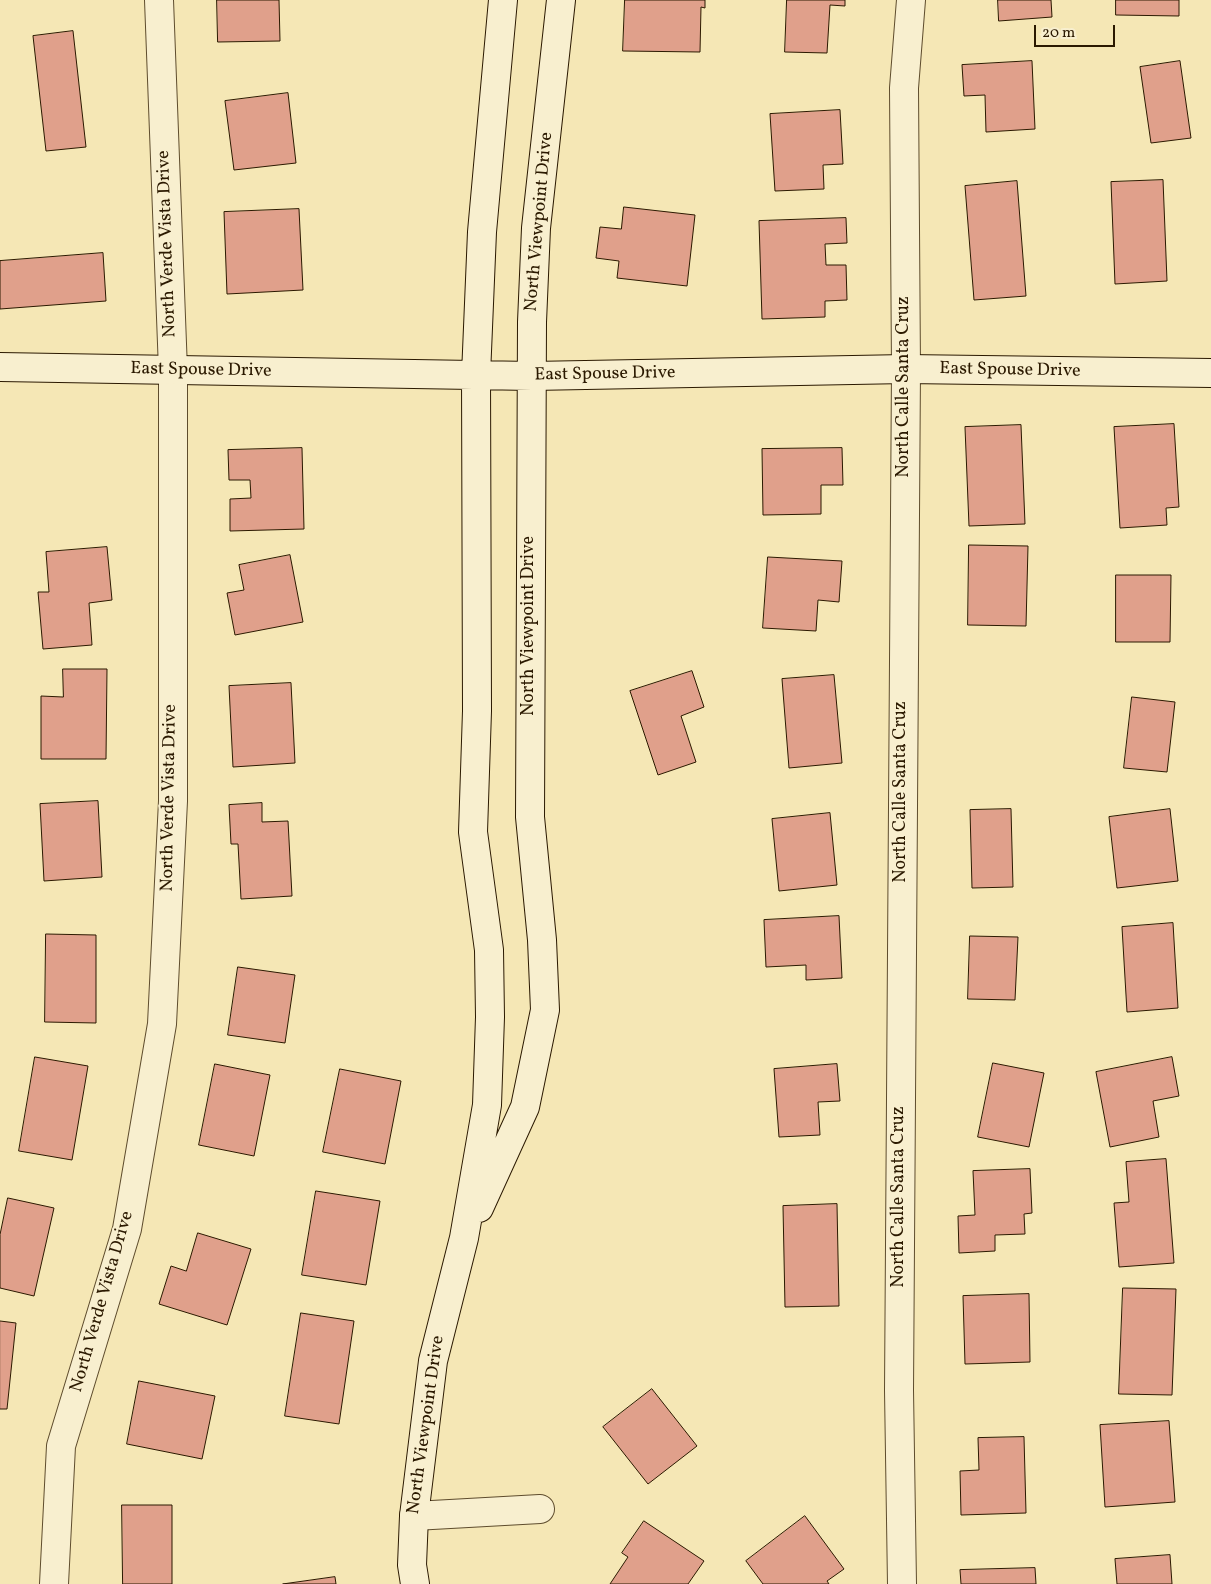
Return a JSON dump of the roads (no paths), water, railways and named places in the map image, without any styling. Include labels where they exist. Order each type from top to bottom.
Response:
[{"type":"street","name":"North Verde Vista Drive","points":[[54,1584],[61,1446],[127,1229],[162,1024],[173,801],[173,370],[159,0]]},
{"type":"street","name":"North Viewpoint Drive","points":[[415,1584],[412,1565],[414,1516],[433,1362],[464,1238],[486,1105],[490,1017],[489,950],[473,832],[477,712],[476,375],[482,232],[503,0]]},
{"type":"street","name":"North Viewpoint Drive","points":[[464,1238],[525,1107],[544,1010],[542,940],[530,817],[532,376],[536,228],[561,0]]},
{"type":"street","name":"North Calle Santa Cruz","points":[[902,1584],[899,1380],[906,369],[904,88],[911,0]]},
{"type":"street","name":"East Spouse Drive","points":[[0,367],[532,376],[906,369],[1211,374]]},
{"type":"street","points":[[414,1516],[540,1509]]}]
